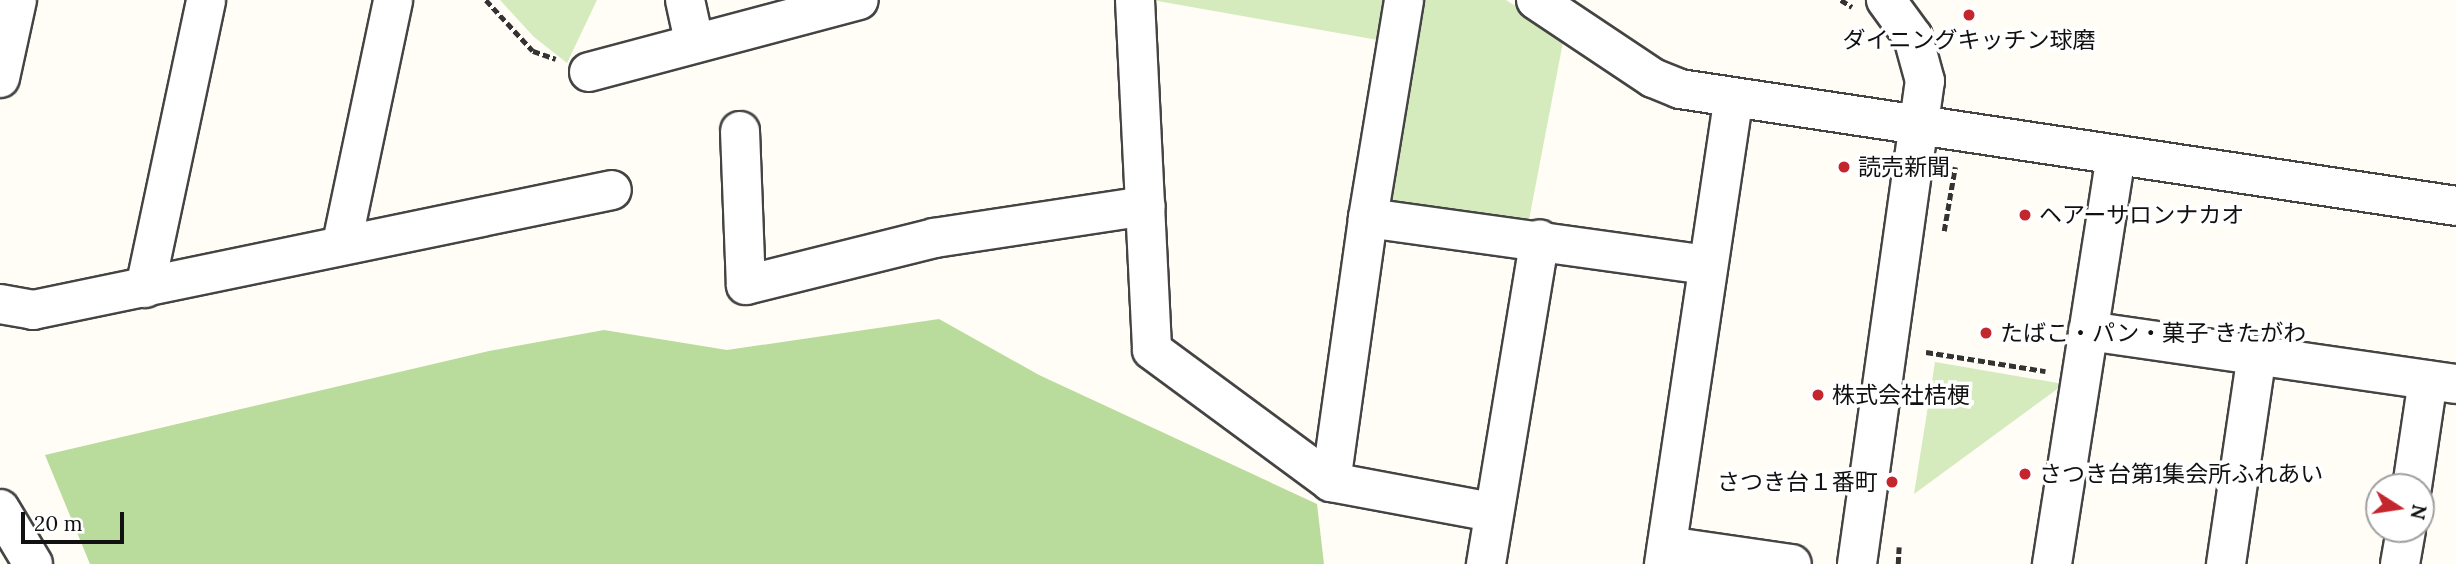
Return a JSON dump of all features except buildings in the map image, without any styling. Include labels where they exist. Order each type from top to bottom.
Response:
[{"type":"street","points":[[0,78],[16,0]]},
{"type":"street","points":[[145,288],[206,0]]},
{"type":"street","points":[[342,243],[393,0]]},
{"type":"street","points":[[685,0],[694,41]]},
{"type":"street","points":[[589,72],[694,41],[859,0]]},
{"type":"street","points":[[1135,0],[1152,350],[1331,482],[1492,512]]},
{"type":"street","points":[[1331,482],[1368,218],[1404,0]]},
{"type":"street","points":[[1536,0],[1666,85],[1734,98],[2456,205]]},
{"type":"street","points":[[1857,564],[1921,126],[1925,81],[1921,60],[1907,27],[1886,0]]},
{"type":"street","points":[[1734,98],[1707,265],[1666,555],[1792,564]]},
{"type":"street","points":[[740,131],[746,285],[934,238],[1146,206]]},
{"type":"street","points":[[2052,564],[2116,156]]},
{"type":"street","points":[[0,304],[33,310],[145,288],[342,243],[612,190]]},
{"type":"street","points":[[1368,218],[1540,239],[1707,265]]},
{"type":"street","points":[[1486,564],[1492,512],[1501,485],[1540,239]]},
{"type":"street","points":[[2088,331],[2442,382],[2416,473]]},
{"type":"street","points":[[2226,564],[2257,355]]},
{"type":"street","points":[[0,509],[33,564]]},
{"type":"street","points":[[2400,564],[2404,543]]},
{"type":"path","points":[[486,0],[533,51],[589,72]]},
{"type":"path","points":[[1926,352],[2080,377]]},
{"type":"green space","points":[[500,0],[597,0],[567,63],[534,37]]},
{"type":"green space","points":[[1152,0],[1385,0],[1378,40]]},
{"type":"green space","points":[[1420,0],[1506,0],[1564,37],[1528,225],[1398,209],[1390,199]]},
{"type":"green space","points":[[939,319],[1039,375],[1317,504],[1324,564],[90,564],[45,455],[489,351],[604,330],[727,350]]},
{"type":"green space","points":[[1935,362],[2064,384],[1914,494]]},
{"type":"place","name":"ダイニングキッチン球磨","points":[[1969,15]]},
{"type":"place","name":"読売新聞","points":[[1844,167]]},
{"type":"place","name":"ヘアーサロンナカオ","points":[[2025,215]]},
{"type":"place","name":"たばこ・パン・菓子 きたがわ","points":[[1986,333]]},
{"type":"place","name":"株式会社桔梗","points":[[1818,395]]},
{"type":"place","name":"さつき台第1集会所ふれあい","points":[[2025,474]]},
{"type":"place","name":"さつき台１番町","points":[[1892,482]]}]
